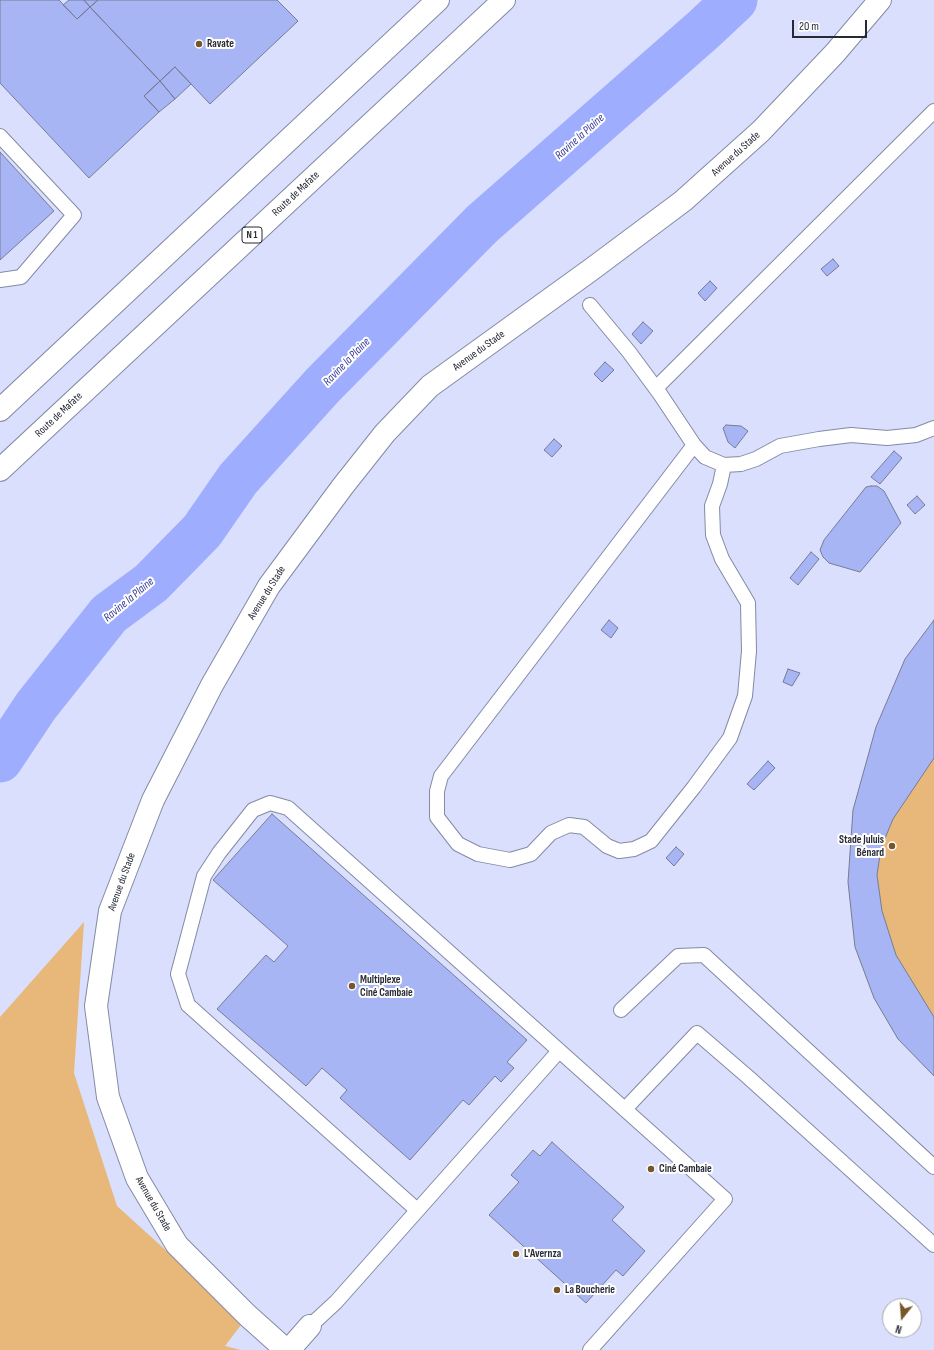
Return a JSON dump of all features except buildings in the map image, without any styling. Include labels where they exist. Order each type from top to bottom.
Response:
[{"type":"main road","points":[[0,410],[438,0]]},
{"type":"main road","name":"Route de Mafate","points":[[0,470],[504,0]]},
{"type":"main road","name":"Avenue du Stade","points":[[288,1350],[246,1315],[177,1245],[137,1178],[108,1097],[96,1006],[110,911],[153,800],[212,685],[269,586],[343,486],[385,433],[430,386],[683,201],[761,131],[835,53],[880,0]]},
{"type":"main road","points":[[288,1350],[310,1326]]},
{"type":"lane","points":[[656,388],[934,111]]},
{"type":"lane","points":[[0,136],[74,215],[21,277],[0,280]]},
{"type":"lane","points":[[590,305],[629,352],[656,388],[694,445],[705,457],[724,465],[741,464],[756,459],[780,446],[819,439],[851,435],[887,438],[916,435],[934,428]]},
{"type":"lane","points":[[694,445],[441,776],[437,792],[438,817],[458,844],[478,854],[510,860],[531,854],[551,833],[569,825],[584,826],[607,846],[619,851],[634,849],[651,841],[694,787],[730,738],[745,696],[749,651],[748,603],[722,559],[713,535],[712,506],[720,484],[724,465]]},
{"type":"lane","points":[[417,1210],[188,1005],[178,974],[204,876],[219,853],[253,810],[270,803],[288,808],[725,1198],[593,1349]]},
{"type":"lane","points":[[621,1010],[678,956],[704,955],[934,1167]]},
{"type":"lane","points":[[625,1109],[697,1033],[748,1076],[934,1245]]},
{"type":"lane","points":[[310,1326],[336,1302],[560,1051]]},
{"type":"shaded area","name":"Stade Juluis Bénard","points":[[934,620],[934,1076],[898,1039],[874,998],[855,947],[848,882],[853,810],[876,727]]},
{"type":"shaded area","points":[[84,922],[74,1073],[117,1206],[244,1321],[225,1346],[241,1350],[0,1350],[0,1017]]},
{"type":"waterway","name":"Ravine la Plaine","points":[[0,760],[36,706],[109,614],[151,583],[202,531],[238,479],[323,385],[482,224],[703,30],[735,0]]},
{"type":"place","name":"Ravate","points":[[199,44]]},
{"type":"place","name":"Stade Juluis Bénard","points":[[892,846]]},
{"type":"place","name":"Multiplexe Ciné Cambaie","points":[[352,986]]},
{"type":"place","name":"Ciné Cambaie","points":[[651,1169]]},
{"type":"place","name":"L'Avernza","points":[[516,1254]]},
{"type":"place","name":"La Boucherie","points":[[557,1290]]}]
